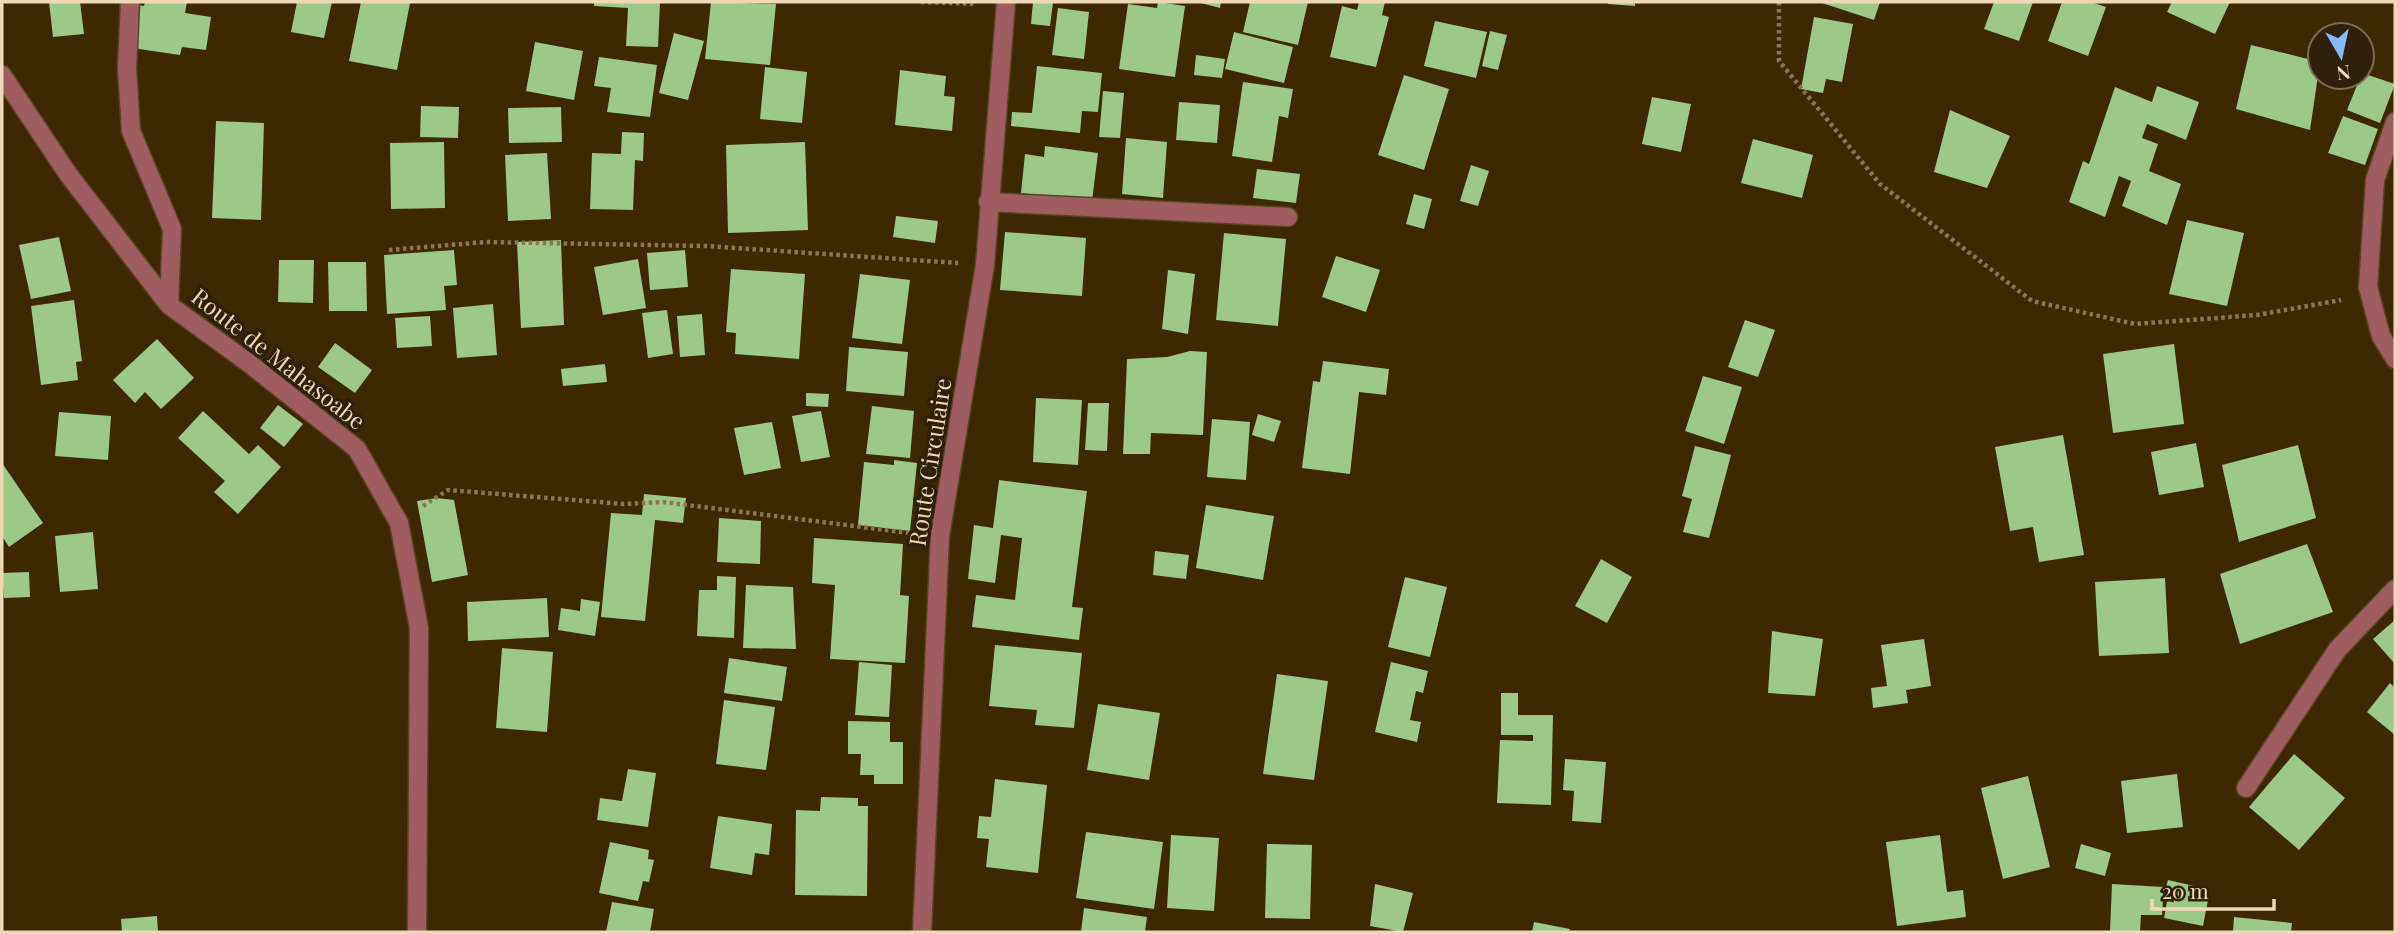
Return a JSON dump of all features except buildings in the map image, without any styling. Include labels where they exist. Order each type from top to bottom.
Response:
[{"type":"street","points":[[130,2],[127,68],[131,131],[172,229],[169,305]]},
{"type":"street","name":"Route Circulaire","points":[[922,932],[940,536],[985,265],[1006,4]]},
{"type":"street","name":"Route de Mahasoabe","points":[[2,75],[68,174],[169,305],[250,364],[357,449],[399,523],[419,628],[417,932]]},
{"type":"street","points":[[2395,122],[2375,180],[2368,287],[2381,337],[2395,359]]},
{"type":"street","points":[[988,202],[1288,217]]},
{"type":"street","points":[[2246,788],[2337,650],[2395,589]]},
{"type":"path","points":[[921,2],[1006,4]]},
{"type":"path","points":[[1779,2],[1779,61],[1880,184],[2032,301],[2135,324],[2257,315],[2370,295]]},
{"type":"path","points":[[389,250],[486,242],[706,246],[985,265]]},
{"type":"path","points":[[399,523],[448,489],[624,504],[663,502],[940,536]]}]
